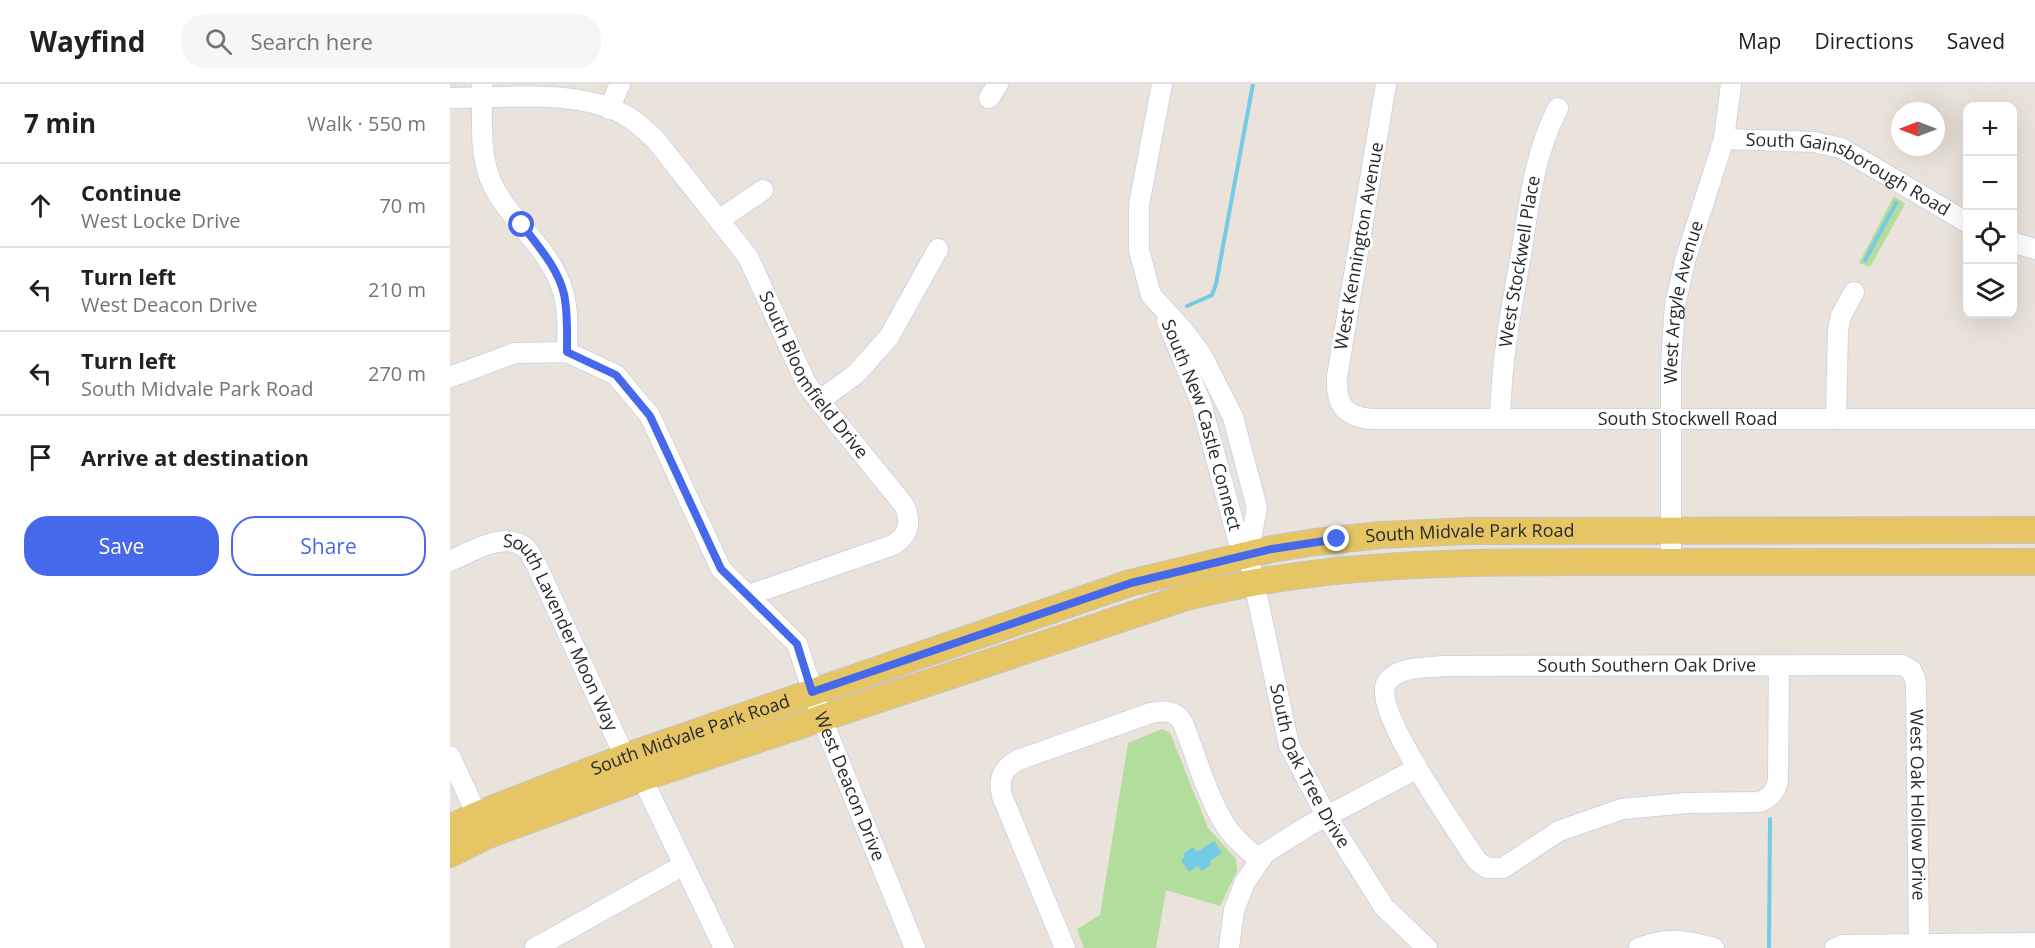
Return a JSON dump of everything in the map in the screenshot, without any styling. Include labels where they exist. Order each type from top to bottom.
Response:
[{"type":"main road","name":"South Midvale Park Road","points":[[450,828],[477,815],[625,758],[1131,583],[1248,555],[1315,542],[1403,533],[1491,530],[2035,530]]},
{"type":"main road","name":"South Midvale Park Road","points":[[450,854],[488,835],[642,778],[1183,598],[1253,583],[1358,569],[1424,564],[2035,562]]},
{"type":"street","points":[[609,109],[620,84]]},
{"type":"street","name":"South New Castle Connect","points":[[1162,84],[1139,205],[1139,250],[1151,295],[1201,354],[1233,417],[1257,508],[1248,555]]},
{"type":"street","name":"West Kennington Avenue","points":[[1336,413],[1337,377],[1386,84]]},
{"type":"street","name":"West Argyle Avenue","points":[[1671,562],[1671,354],[1675,305],[1685,261],[1724,140],[1731,84]]},
{"type":"street","points":[[450,377],[515,353],[567,352],[567,314],[564,292],[554,269],[496,192],[490,175],[482,137],[482,91]]},
{"type":"street","name":"South Bloomfield Drive","points":[[450,98],[482,91],[577,99],[622,114],[639,124],[655,140],[748,257],[806,383],[904,505],[916,528],[893,545],[749,595]]},
{"type":"street","name":"West Stockwell Place","points":[[1500,419],[1502,367],[1535,168],[1545,136],[1558,108]]},
{"type":"street","name":"South Gainsborough Road","points":[[1724,140],[1814,142],[1841,148],[1963,220]]},
{"type":"street","points":[[719,220],[763,190]]},
{"type":"street","points":[[2017,243],[2035,249]]},
{"type":"street","points":[[819,401],[856,374],[889,337],[938,249]]},
{"type":"street","points":[[1836,419],[1838,330],[1841,316],[1854,292]]},
{"type":"street","name":"South New Castle Connect","points":[[1160,306],[1201,403],[1238,540],[1248,555]]},
{"type":"street","name":"West Deacon Drive","points":[[567,352],[616,375],[650,416],[721,569],[797,644],[822,718],[915,948]]},
{"type":"street","name":"South Stockwell Road","points":[[1336,413],[1371,419],[2035,419]]},
{"type":"street","name":"South Lavender Moon Way","points":[[450,561],[496,542],[513,542],[518,538],[526,549],[536,564],[625,758],[642,778],[724,948]]},
{"type":"street","name":"South Oak Tree Drive","points":[[1248,555],[1289,745],[1327,817],[1384,907],[1427,948]]},
{"type":"street","name":"South Southern Oak Drive","points":[[1416,769],[1387,707],[1383,693],[1383,679],[1405,670],[1443,666],[1914,666]]},
{"type":"street","points":[[1229,948],[1234,910],[1245,882],[1265,853],[1308,826],[1416,769],[1477,861],[1487,868],[1492,876],[1559,831],[1622,809],[1687,803],[1760,802],[1777,798],[1779,666]]},
{"type":"street","name":"West Oak Hollow Drive","points":[[1914,666],[1918,943]]},
{"type":"street","points":[[1065,948],[1002,796],[998,770],[1018,760],[1151,713],[1176,709],[1224,824],[1236,839],[1260,860]]},
{"type":"street","points":[[450,756],[477,815]]},
{"type":"street","points":[[536,948],[684,865]]},
{"type":"street","points":[[1639,948],[1658,941],[1686,940],[1714,948]]},
{"type":"street","points":[[1835,948],[1843,945],[1918,943],[2035,943]]},
{"type":"green space","points":[[1894,196],[1905,204],[1870,267],[1859,263]]},
{"type":"green space","points":[[1162,729],[1170,733],[1208,828],[1236,859],[1237,871],[1220,906],[1166,890],[1156,948],[1084,948],[1077,929],[1100,915],[1128,743]]},
{"type":"water","points":[[1214,841],[1222,853],[1210,861],[1211,864],[1202,871],[1198,866],[1189,872],[1181,860],[1185,857],[1183,854],[1193,847],[1197,852]]},
{"type":"waterway","points":[[1187,306],[1212,295],[1216,284],[1253,84]]},
{"type":"waterway","points":[[1865,260],[1896,203]]},
{"type":"waterway","points":[[1769,948],[1770,819]]},
{"type":"route","points":[[522,225],[554,269],[564,292],[567,314],[567,352],[616,375],[650,416],[721,569],[797,644],[812,692],[1131,583],[1272,549],[1337,539]]}]
